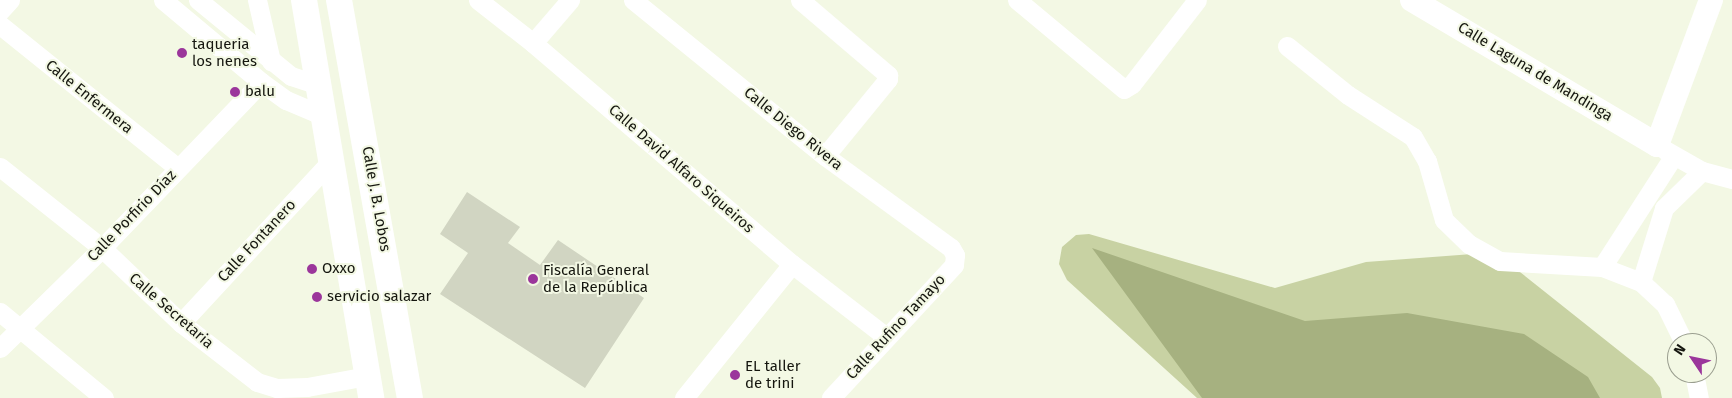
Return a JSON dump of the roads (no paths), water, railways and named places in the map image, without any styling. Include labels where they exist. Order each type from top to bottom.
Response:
[{"type":"main road","points":[[304,0],[370,387]]},
{"type":"main road","name":"Calle J. B. Lobos","points":[[339,0],[410,398]]},
{"type":"street","points":[[0,11],[10,0]]},
{"type":"street","points":[[163,0],[261,82],[286,100],[324,116]]},
{"type":"street","points":[[198,0],[291,76],[318,85]]},
{"type":"street","name":"Calle David Alfaro Siqueiros","points":[[478,0],[533,43],[792,264],[885,336]]},
{"type":"street","points":[[533,43],[570,0]]},
{"type":"street","name":"Calle Diego Rivera","points":[[633,0],[825,156],[951,248],[954,255]]},
{"type":"street","points":[[800,0],[888,75],[888,79],[825,156]]},
{"type":"street","points":[[1017,0],[1124,89],[1132,84],[1197,0]]},
{"type":"street","name":"Calle Laguna de Mandinga","points":[[1412,0],[1666,151]]},
{"type":"street","points":[[1602,267],[1645,201],[1666,151],[1711,0]]},
{"type":"street","points":[[254,2],[271,61]]},
{"type":"street","name":"Calle Enfermera","points":[[0,25],[178,168]]},
{"type":"street","points":[[1287,46],[1348,96],[1412,137],[1427,161],[1444,220],[1469,244],[1500,261],[1602,267],[1641,282],[1665,304],[1679,333]]},
{"type":"street","name":"Calle Porfirio Díaz","points":[[0,348],[22,330],[261,82]]},
{"type":"street","points":[[1666,151],[1702,171],[1732,179]]},
{"type":"street","name":"Calle Fontanero","points":[[181,323],[332,160]]},
{"type":"street","name":"Calle Secretaria","points":[[0,167],[102,248],[181,323],[257,382],[277,388],[370,387]]},
{"type":"street","points":[[1641,282],[1664,208],[1702,171]]},
{"type":"street","points":[[1645,201],[1664,208]]},
{"type":"street","name":"Calle Rufino Tamayo","points":[[831,398],[885,336],[954,265],[954,255]]},
{"type":"street","points":[[684,398],[792,264]]},
{"type":"street","points":[[0,312],[104,398]]},
{"type":"street","points":[[1696,383],[1698,398]]},
{"type":"place","name":"taqueria los nenes","points":[[182,53]]},
{"type":"place","name":"balu","points":[[235,92]]},
{"type":"place","name":"Oxxo","points":[[312,269]]},
{"type":"place","name":"Fiscalía General de la República","points":[[533,279]]},
{"type":"place","name":"servicio salazar","points":[[317,297]]},
{"type":"place","name":"EL taller de trini","points":[[735,375]]}]
